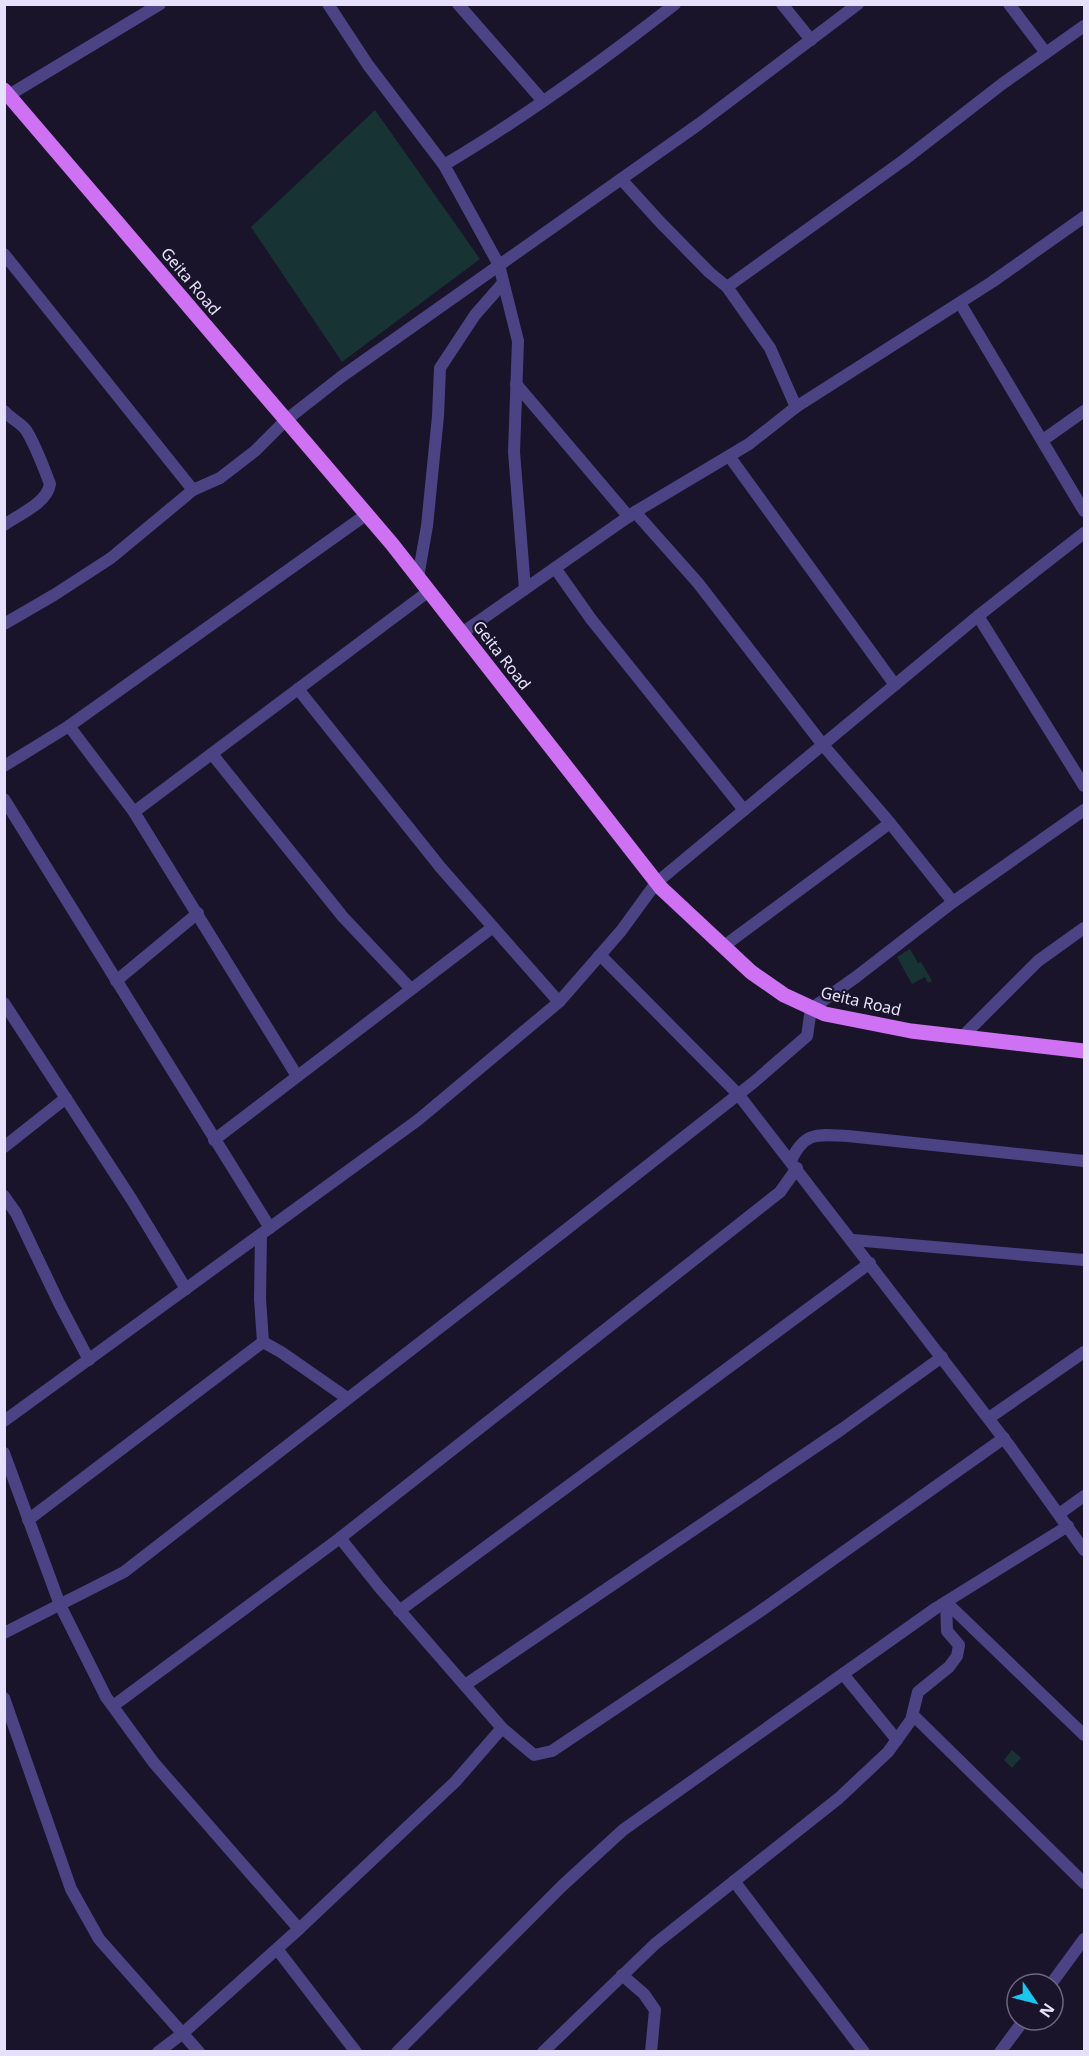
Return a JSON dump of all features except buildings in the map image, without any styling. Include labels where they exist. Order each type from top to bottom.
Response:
[{"type":"main road","name":"Geita Road","points":[[7,93],[367,514],[656,883],[759,978],[784,995],[825,1014],[911,1031],[1084,1051]]},
{"type":"street","points":[[7,93],[160,4]]},
{"type":"street","points":[[328,4],[368,66],[444,165],[499,265],[518,341],[514,452],[525,589]]},
{"type":"street","points":[[458,4],[543,101]]},
{"type":"street","points":[[444,165],[600,63],[675,4]]},
{"type":"street","points":[[782,4],[811,40]]},
{"type":"street","points":[[4,624],[111,558],[193,490],[220,478],[255,451],[286,420],[341,377],[621,178],[858,4]]},
{"type":"street","points":[[1008,4],[1046,53]]},
{"type":"street","points":[[728,287],[1084,26]]},
{"type":"street","points":[[621,178],[668,231],[709,272],[728,287],[770,348],[796,407]]},
{"type":"street","points":[[462,633],[632,514],[749,444],[796,407],[960,303],[1084,217]]},
{"type":"street","points":[[4,254],[193,490]]},
{"type":"street","points":[[418,577],[427,526],[438,416],[440,368],[475,315],[503,283]]},
{"type":"street","points":[[960,303],[1084,511]]},
{"type":"street","points":[[516,384],[632,514],[698,583],[823,746],[890,823],[952,902]]},
{"type":"street","points":[[4,411],[26,430],[50,484],[49,492],[41,500],[4,525]]},
{"type":"street","points":[[1043,440],[1084,411]]},
{"type":"street","points":[[729,456],[895,686]]},
{"type":"street","points":[[4,766],[69,726],[367,514]]},
{"type":"street","points":[[4,1421],[418,1120],[559,1002],[621,931],[656,883],[978,616],[1084,533]]},
{"type":"street","points":[[555,568],[591,619],[744,810]]},
{"type":"street","points":[[134,812],[429,591]]},
{"type":"street","points":[[978,616],[1084,786]]},
{"type":"street","points":[[298,689],[441,868],[559,1002]]},
{"type":"street","points":[[69,726],[134,812],[297,1076]]},
{"type":"street","points":[[212,754],[343,917],[411,989]]},
{"type":"street","points":[[4,799],[214,1140],[266,1231],[260,1299],[263,1342]]},
{"type":"street","points":[[4,1633],[124,1572],[738,1094],[807,1036],[811,1009],[952,902],[1084,810]]},
{"type":"street","points":[[724,946],[890,823]]},
{"type":"street","points":[[116,981],[198,913]]},
{"type":"street","points":[[214,1140],[493,927]]},
{"type":"street","points":[[963,1037],[1038,961],[1084,928]]},
{"type":"street","points":[[600,955],[738,1094],[989,1418],[1084,1550]]},
{"type":"street","points":[[6,1008],[132,1200],[186,1289]]},
{"type":"street","points":[[4,1147],[66,1098]]},
{"type":"street","points":[[113,1706],[340,1538],[780,1192],[794,1164],[799,1144],[816,1136],[848,1136],[1084,1161]]},
{"type":"street","points":[[4,1196],[16,1213],[89,1360]]},
{"type":"street","points":[[853,1240],[1035,1258],[1084,1260]]},
{"type":"street","points":[[399,1611],[870,1263]]},
{"type":"street","points":[[263,1342],[347,1398]]},
{"type":"street","points":[[28,1520],[263,1342]]},
{"type":"street","points":[[989,1418],[1084,1352]]},
{"type":"street","points":[[465,1685],[842,1429],[942,1357]]},
{"type":"street","points":[[340,1538],[399,1611],[502,1728],[534,1755],[552,1751],[759,1612],[1004,1438]]},
{"type":"street","points":[[4,1453],[60,1605],[106,1697],[154,1763],[299,1929]]},
{"type":"street","points":[[1059,1514],[1084,1496]]},
{"type":"street","points":[[397,2052],[562,1886],[623,1830],[946,1602],[1068,1526]]},
{"type":"street","points":[[543,2052],[655,1944],[839,1798],[888,1752],[911,1720],[918,1692],[949,1667],[957,1656],[959,1645],[947,1631],[946,1602]]},
{"type":"street","points":[[946,1602],[1084,1735]]},
{"type":"street","points":[[843,1674],[897,1740]]},
{"type":"street","points":[[4,1698],[71,1889],[99,1939],[199,2052]]},
{"type":"street","points":[[913,1715],[1084,1883]]},
{"type":"street","points":[[158,2052],[182,2034],[299,1929],[455,1782],[502,1728]]},
{"type":"street","points":[[734,1881],[864,2052]]},
{"type":"street","points":[[1060,1972],[1084,1939]]},
{"type":"street","points":[[277,1949],[356,2052]]},
{"type":"street","points":[[622,1975],[644,1994],[655,2010],[651,2052]]},
{"type":"street","points":[[1000,2052],[1015,2032]]},
{"type":"green space","points":[[375,110],[480,259],[342,362],[251,227]]},
{"type":"green space","points":[[910,949],[932,981],[928,983],[925,977],[912,984],[897,957]]},
{"type":"green space","points":[[1012,1750],[1021,1758],[1012,1768],[1004,1760]]}]
